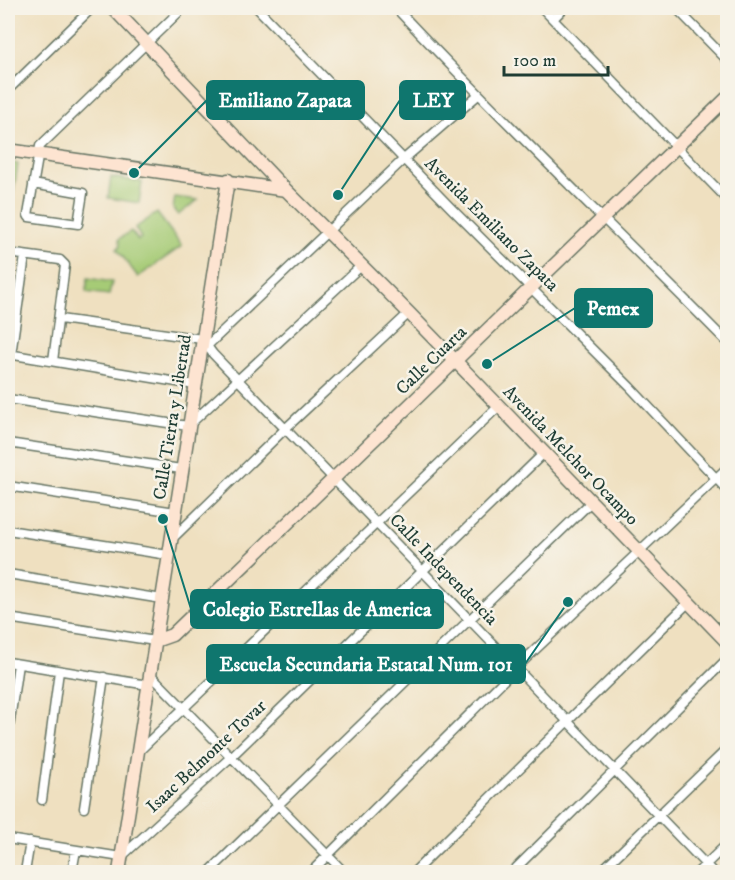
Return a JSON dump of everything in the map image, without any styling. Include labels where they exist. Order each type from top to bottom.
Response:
[{"type":"street","points":[[8,90],[92,8]]},
{"type":"street","name":"Avenida Melchor Ocampo","points":[[113,8],[286,190],[456,361],[728,643]]},
{"type":"street","points":[[33,184],[83,193],[78,224],[29,217],[33,184],[38,153],[45,141],[183,8]]},
{"type":"street","name":"Avenida Emiliano Zapata","points":[[257,8],[532,287],[728,491]]},
{"type":"street","points":[[396,8],[478,95],[603,216],[728,343]]},
{"type":"street","points":[[542,8],[728,200]]},
{"type":"street","points":[[553,19],[564,8]]},
{"type":"street","points":[[676,8],[728,61]]},
{"type":"street","points":[[60,319],[205,342],[329,231],[404,159],[478,95]]},
{"type":"street","name":"Calle Cuarta","points":[[155,641],[172,634],[728,97]]},
{"type":"street","points":[[8,150],[286,190]]},
{"type":"street","name":"Calle Tierra y Libertad","points":[[119,873],[181,469],[195,384],[205,342],[228,180]]},
{"type":"street","points":[[8,253],[60,260],[65,265],[53,361]]},
{"type":"street","points":[[25,256],[9,354],[195,384]]},
{"type":"street","points":[[8,399],[188,426],[362,265]]},
{"type":"street","points":[[170,541],[409,313]]},
{"type":"street","name":"Calle Independencia","points":[[205,342],[213,354],[659,814],[713,873]]},
{"type":"street","points":[[138,752],[498,406]]},
{"type":"street","points":[[8,443],[181,469]]},
{"type":"street","name":"Isaac Belmonte Tovar","points":[[121,857],[231,757],[544,453]]},
{"type":"street","points":[[311,873],[517,667],[728,466]]},
{"type":"street","points":[[8,486],[175,512]]},
{"type":"street","points":[[209,873],[591,502]]},
{"type":"street","points":[[8,530],[168,555]]},
{"type":"street","points":[[8,574],[162,599]]},
{"type":"street","points":[[414,873],[688,603]]},
{"type":"street","points":[[8,618],[155,641]]},
{"type":"street","points":[[512,873],[728,658]]},
{"type":"street","points":[[8,662],[104,677],[149,680],[184,710],[344,873]]},
{"type":"street","points":[[8,735],[18,664]]},
{"type":"street","points":[[42,800],[59,670]]},
{"type":"street","points":[[84,808],[104,677]]},
{"type":"street","points":[[600,873],[728,748]]},
{"type":"street","points":[[8,839],[121,857]]},
{"type":"street","points":[[25,873],[30,842]]},
{"type":"street","points":[[698,873],[728,843]]},
{"type":"street","points":[[72,873],[76,850]]},
{"type":"green space","points":[[8,162],[18,164],[13,194],[8,193]]},
{"type":"green space","points":[[111,177],[142,182],[139,203],[108,198]]},
{"type":"green space","points":[[175,197],[198,200],[178,215],[173,209]]},
{"type":"green space","points":[[157,213],[182,246],[138,277],[117,249],[120,246],[119,239],[131,231],[138,240],[141,238],[135,228]]},
{"type":"green space","points":[[88,278],[112,282],[109,295],[86,292]]},
{"type":"place","name":"Emiliano Zapata","points":[[134,173]]},
{"type":"place","name":"LEY","points":[[338,195]]},
{"type":"place","name":"Pemex","points":[[487,364]]},
{"type":"place","name":"Colegio Estrellas de America","points":[[163,519]]},
{"type":"place","name":"Escuela Secundaria Estatal Num. 101","points":[[568,602]]}]
